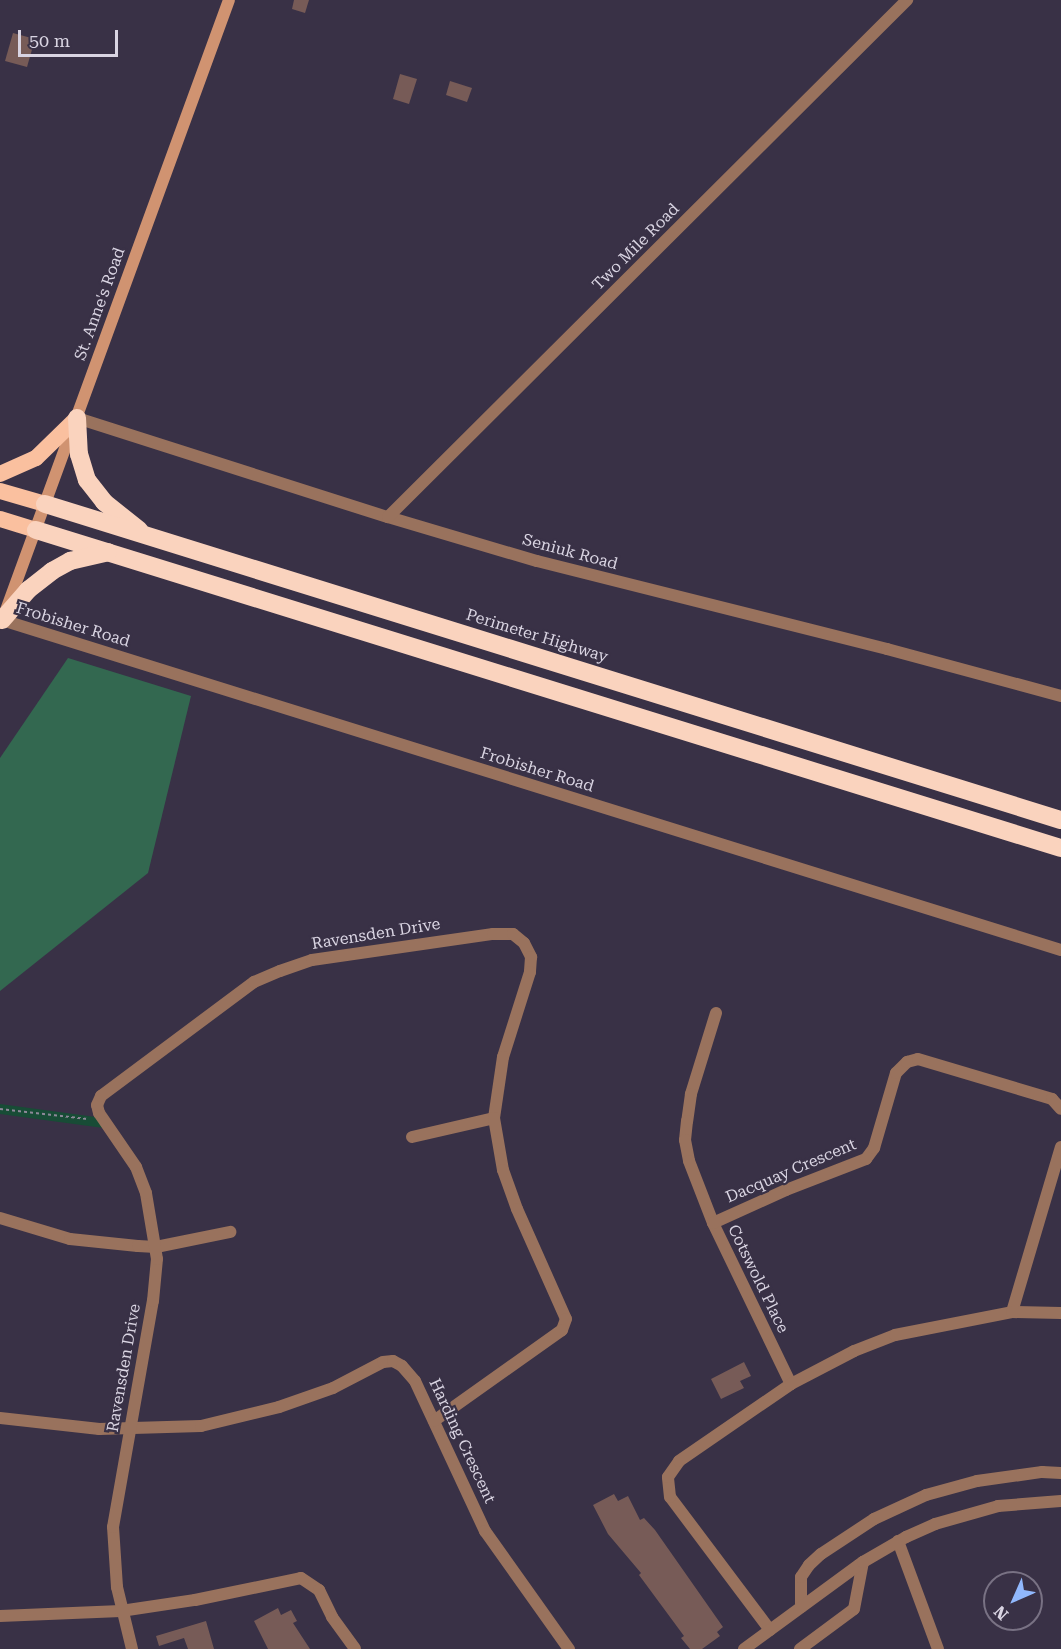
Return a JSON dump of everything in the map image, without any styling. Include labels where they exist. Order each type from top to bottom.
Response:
[{"type":"highway","points":[[0,474],[36,459],[77,418]]},
{"type":"highway","points":[[77,418],[79,454],[91,487],[104,502],[145,535]]},
{"type":"highway","name":"Perimeter Highway","points":[[0,490],[1061,820]]},
{"type":"highway","points":[[0,519],[1061,848]]},
{"type":"highway","points":[[1,617],[28,590],[52,571],[70,561],[108,552]]},
{"type":"main road","name":"St. Anne's Road","points":[[1,617],[36,530],[229,0]]},
{"type":"street","name":"Two Mile Road","points":[[388,517],[907,0]]},
{"type":"street","name":"Seniuk Road","points":[[77,418],[388,517],[537,561],[887,649],[1061,696]]},
{"type":"street","name":"Frobisher Road","points":[[1,617],[1061,950]]},
{"type":"street","name":"Ravensden Drive","points":[[132,1649],[117,1587],[113,1527],[153,1301],[156,1247],[147,1193],[136,1167],[97,1106],[101,1095],[254,982],[312,960],[493,934],[513,934],[524,943],[531,957],[530,972],[503,1057],[494,1118],[503,1170],[517,1209],[566,1319],[562,1330],[434,1421]]},
{"type":"street","name":"Cotswold Place","points":[[716,1013],[692,1094],[685,1140],[689,1161],[713,1223],[791,1384]]},
{"type":"street","name":"Dacquay Crescent","points":[[713,1223],[786,1190],[866,1159],[874,1148],[896,1073],[907,1062],[918,1059],[1018,1089],[1052,1100],[1061,1109]]},
{"type":"street","points":[[412,1137],[494,1118]]},
{"type":"street","points":[[1012,1312],[1061,1147]]},
{"type":"street","points":[[0,1218],[70,1239],[156,1247],[230,1232]]},
{"type":"street","points":[[770,1630],[670,1497],[668,1477],[679,1461],[791,1384],[854,1351],[895,1335],[1012,1312],[1061,1313]]},
{"type":"street","name":"Harding Crescent","points":[[129,1429],[177,1429],[227,1421],[310,1396],[383,1362],[393,1361],[415,1381],[486,1531],[569,1649]]},
{"type":"street","points":[[0,1418],[99,1429],[129,1429]]},
{"type":"street","points":[[801,1607],[801,1577],[809,1565],[821,1554],[874,1519],[926,1496],[977,1481],[1042,1472],[1061,1473]]},
{"type":"street","points":[[744,1649],[863,1562],[898,1541],[935,1524],[998,1506],[1061,1501]]},
{"type":"street","points":[[898,1541],[938,1649]]},
{"type":"street","points":[[800,1649],[854,1609],[863,1562]]},
{"type":"street","points":[[0,1616],[121,1611],[195,1600],[302,1578],[318,1590],[332,1617],[355,1649]]},
{"type":"path","points":[[0,1109],[105,1121]]},
{"type":"green space","points":[[68,658],[191,696],[148,873],[0,991],[0,758]]},
{"type":"green space","points":[[0,1104],[103,1118],[111,1129],[0,1114]]},
{"type":"building","points":[[294,0],[309,0],[305,13],[292,9]]},
{"type":"building","points":[[13,33],[35,39],[27,67],[5,61]]},
{"type":"building","points":[[400,74],[417,79],[409,104],[393,99]]},
{"type":"building","points":[[450,81],[472,88],[467,102],[446,95]]},
{"type":"building","points":[[744,1362],[751,1376],[740,1381],[744,1388],[721,1399],[711,1379]]},
{"type":"building","points":[[614,1494],[618,1501],[628,1496],[640,1520],[644,1518],[655,1530],[723,1627],[717,1632],[720,1636],[702,1649],[690,1649],[681,1638],[684,1636],[639,1575],[641,1573],[608,1534],[593,1505]]},
{"type":"building","points":[[278,1608],[281,1615],[291,1610],[297,1621],[293,1623],[310,1649],[268,1649],[254,1621]]},
{"type":"building","points":[[206,1621],[214,1649],[188,1649],[184,1638],[159,1646],[156,1636]]}]
